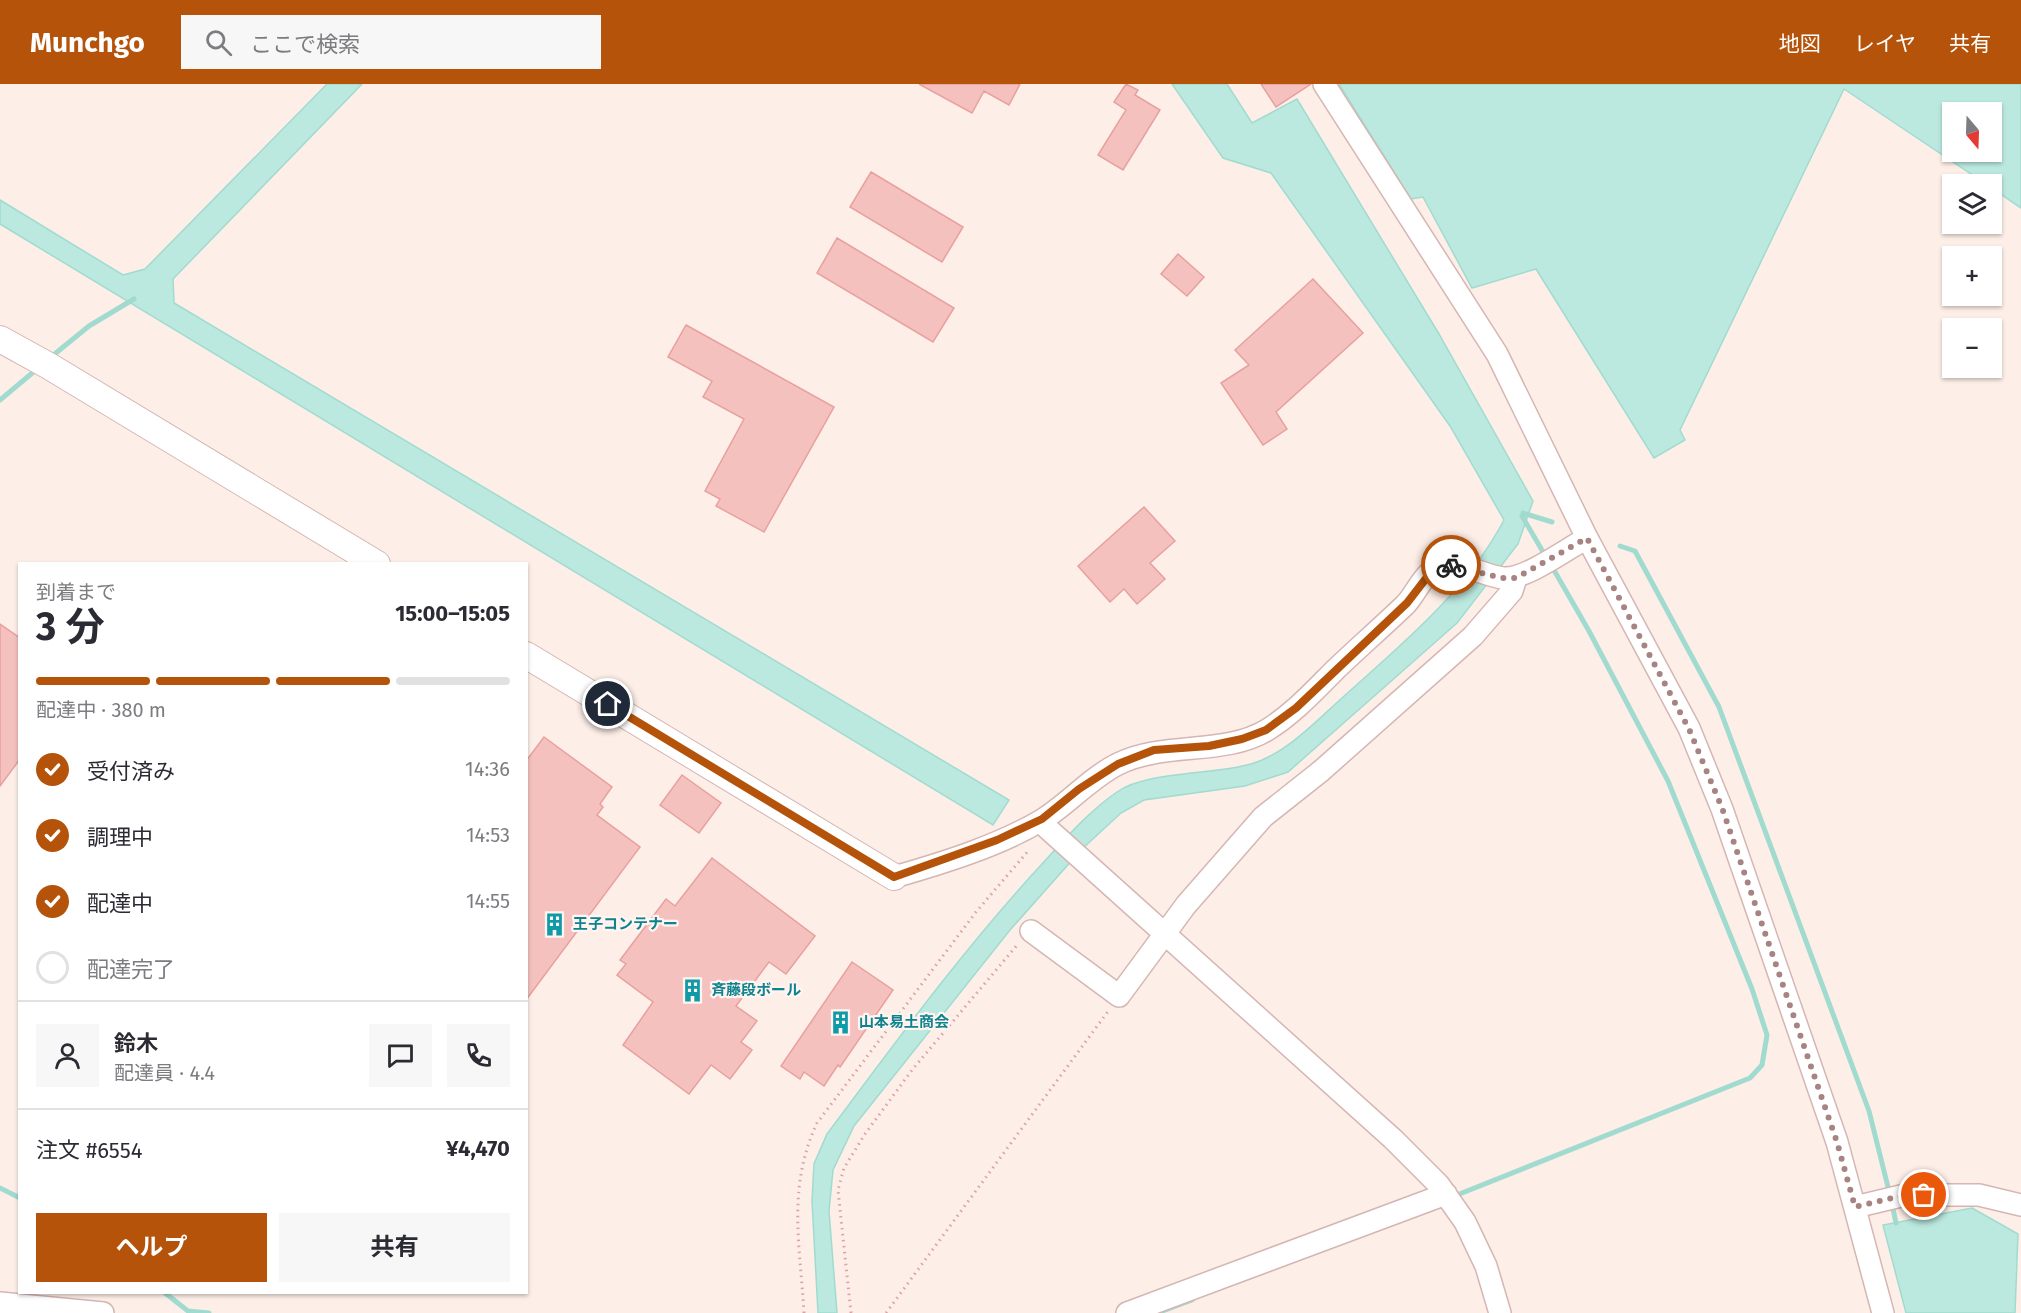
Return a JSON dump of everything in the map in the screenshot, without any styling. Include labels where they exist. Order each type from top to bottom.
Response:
[{"type":"street","points":[[1324,84],[1497,354],[1587,538],[1689,729],[1722,808],[1837,1142],[1883,1313]]},
{"type":"street","points":[[0,339],[59,372],[374,562]]},
{"type":"street","points":[[528,656],[894,877],[926,868],[997,840],[1049,828],[1079,789],[1118,764],[1154,750],[1209,746],[1242,739],[1266,730],[1296,708],[1407,603],[1431,572],[1443,565],[1516,575],[1587,538]]},
{"type":"street","points":[[1031,931],[1119,996],[1186,905],[1263,817],[1321,771],[1473,636],[1512,591],[1516,575]]},
{"type":"street","points":[[1049,828],[1165,936],[1393,1138],[1446,1194],[1465,1222],[1486,1266],[1500,1313]]},
{"type":"street","points":[[1127,1313],[1446,1194]]},
{"type":"street","points":[[1855,1207],[1905,1195],[1979,1195],[2021,1205]]},
{"type":"street","points":[[0,1303],[103,1313]]},
{"type":"path","points":[[804,1313],[797,1185],[804,1150],[817,1123],[976,912],[1049,828]]},
{"type":"path","points":[[850,1313],[838,1190],[844,1168],[865,1134],[912,1071],[991,974],[1031,931]]},
{"type":"path","points":[[886,1313],[1119,996]]},
{"type":"water","points":[[327,84],[362,84],[173,279],[174,303],[1009,800],[993,825],[0,224],[0,200],[123,275],[145,269]]},
{"type":"water","points":[[1172,84],[1227,84],[1252,123],[1297,99],[1439,334],[1533,501],[1518,544],[1457,623],[1288,772],[1245,786],[1144,800],[1121,813],[1082,849],[1010,930],[854,1126],[833,1170],[829,1211],[837,1313],[818,1313],[812,1201],[814,1164],[827,1134],[931,996],[1013,896],[1078,826],[1117,792],[1145,780],[1251,764],[1288,745],[1431,616],[1471,571],[1504,520],[1450,426],[1271,173],[1223,158]]},
{"type":"water","points":[[1339,84],[2021,84],[2021,208],[2002,195],[2002,174],[1971,174],[1953,162],[2002,162],[2002,102],[1942,102],[1942,155],[1844,89],[1680,430],[1685,440],[1654,458],[1536,269],[1472,288],[1423,197],[1411,199]]},
{"type":"water","points":[[1972,1208],[2018,1234],[2015,1313],[1906,1313],[1883,1225]]},
{"type":"building","points":[[919,84],[1020,84],[1009,105],[984,91],[972,113]]},
{"type":"building","points":[[1126,84],[1138,90],[1135,95],[1160,110],[1123,170],[1098,155],[1126,110],[1114,102]]},
{"type":"building","points":[[1261,84],[1311,84],[1276,107]]},
{"type":"building","points":[[871,172],[963,227],[942,262],[850,207]]},
{"type":"building","points":[[837,238],[954,308],[933,342],[817,273]]},
{"type":"building","points":[[1178,254],[1204,277],[1187,296],[1161,274]]},
{"type":"building","points":[[1313,279],[1363,333],[1276,412],[1287,429],[1263,445],[1221,383],[1249,365],[1235,350]]},
{"type":"building","points":[[686,325],[834,407],[764,532],[716,506],[720,499],[705,491],[744,419],[703,397],[712,381],[668,357]]},
{"type":"building","points":[[1144,507],[1175,541],[1150,563],[1165,579],[1137,604],[1124,589],[1110,602],[1078,566]]},
{"type":"building","points":[[0,624],[18,637],[18,762],[0,786]]},
{"type":"building","name":"王子コンテナー","points":[[544,737],[612,787],[600,804],[603,807],[597,815],[640,847],[528,997],[528,758]]},
{"type":"building","points":[[682,775],[721,803],[699,833],[660,805]]},
{"type":"building","name":"斉藤段ボール","points":[[712,858],[815,936],[786,974],[769,962],[736,1006],[757,1021],[741,1042],[752,1050],[730,1079],[711,1065],[689,1094],[623,1045],[653,1002],[617,975],[626,964],[620,960],[666,899],[675,906]]},
{"type":"building","name":"山本易土商会","points":[[852,962],[893,990],[840,1067],[838,1065],[824,1086],[804,1072],[800,1079],[781,1066]]},
{"type":"waterway","points":[[51,357],[89,326],[134,299]]},
{"type":"waterway","points":[[0,400],[37,369]]},
{"type":"waterway","points":[[1523,513],[1552,522]]},
{"type":"waterway","points":[[1522,516],[1546,557]]},
{"type":"waterway","points":[[1620,546],[1635,551],[1719,707],[1869,1111],[1890,1195]]},
{"type":"waterway","points":[[1452,1197],[1750,1078],[1762,1065],[1767,1035],[1752,989],[1668,781],[1589,631],[1551,565]]},
{"type":"waterway","points":[[0,1188],[18,1197]]},
{"type":"waterway","points":[[1892,1204],[1896,1223]]},
{"type":"waterway","points":[[166,1294],[188,1311],[209,1313]]},
{"type":"waterway","points":[[1157,1313],[1192,1300]]},
{"type":"way so far","points":[[1451,565],[1501,578],[1516,578],[1587,538],[1689,729],[1722,808],[1837,1142],[1855,1207],[1905,1195],[1924,1195]]},
{"type":"place","name":"王子コンテナー","points":[[555,924]]},
{"type":"place","name":"斉藤段ボール","points":[[693,990]]},
{"type":"place","name":"山本易土商会","points":[[841,1022]]},
{"type":"route","points":[[608,704],[894,877],[926,868],[997,840],[1042,819],[1079,789],[1118,764],[1154,750],[1209,746],[1242,739],[1266,730],[1296,708],[1407,603],[1431,572],[1443,565],[1451,565]]}]
